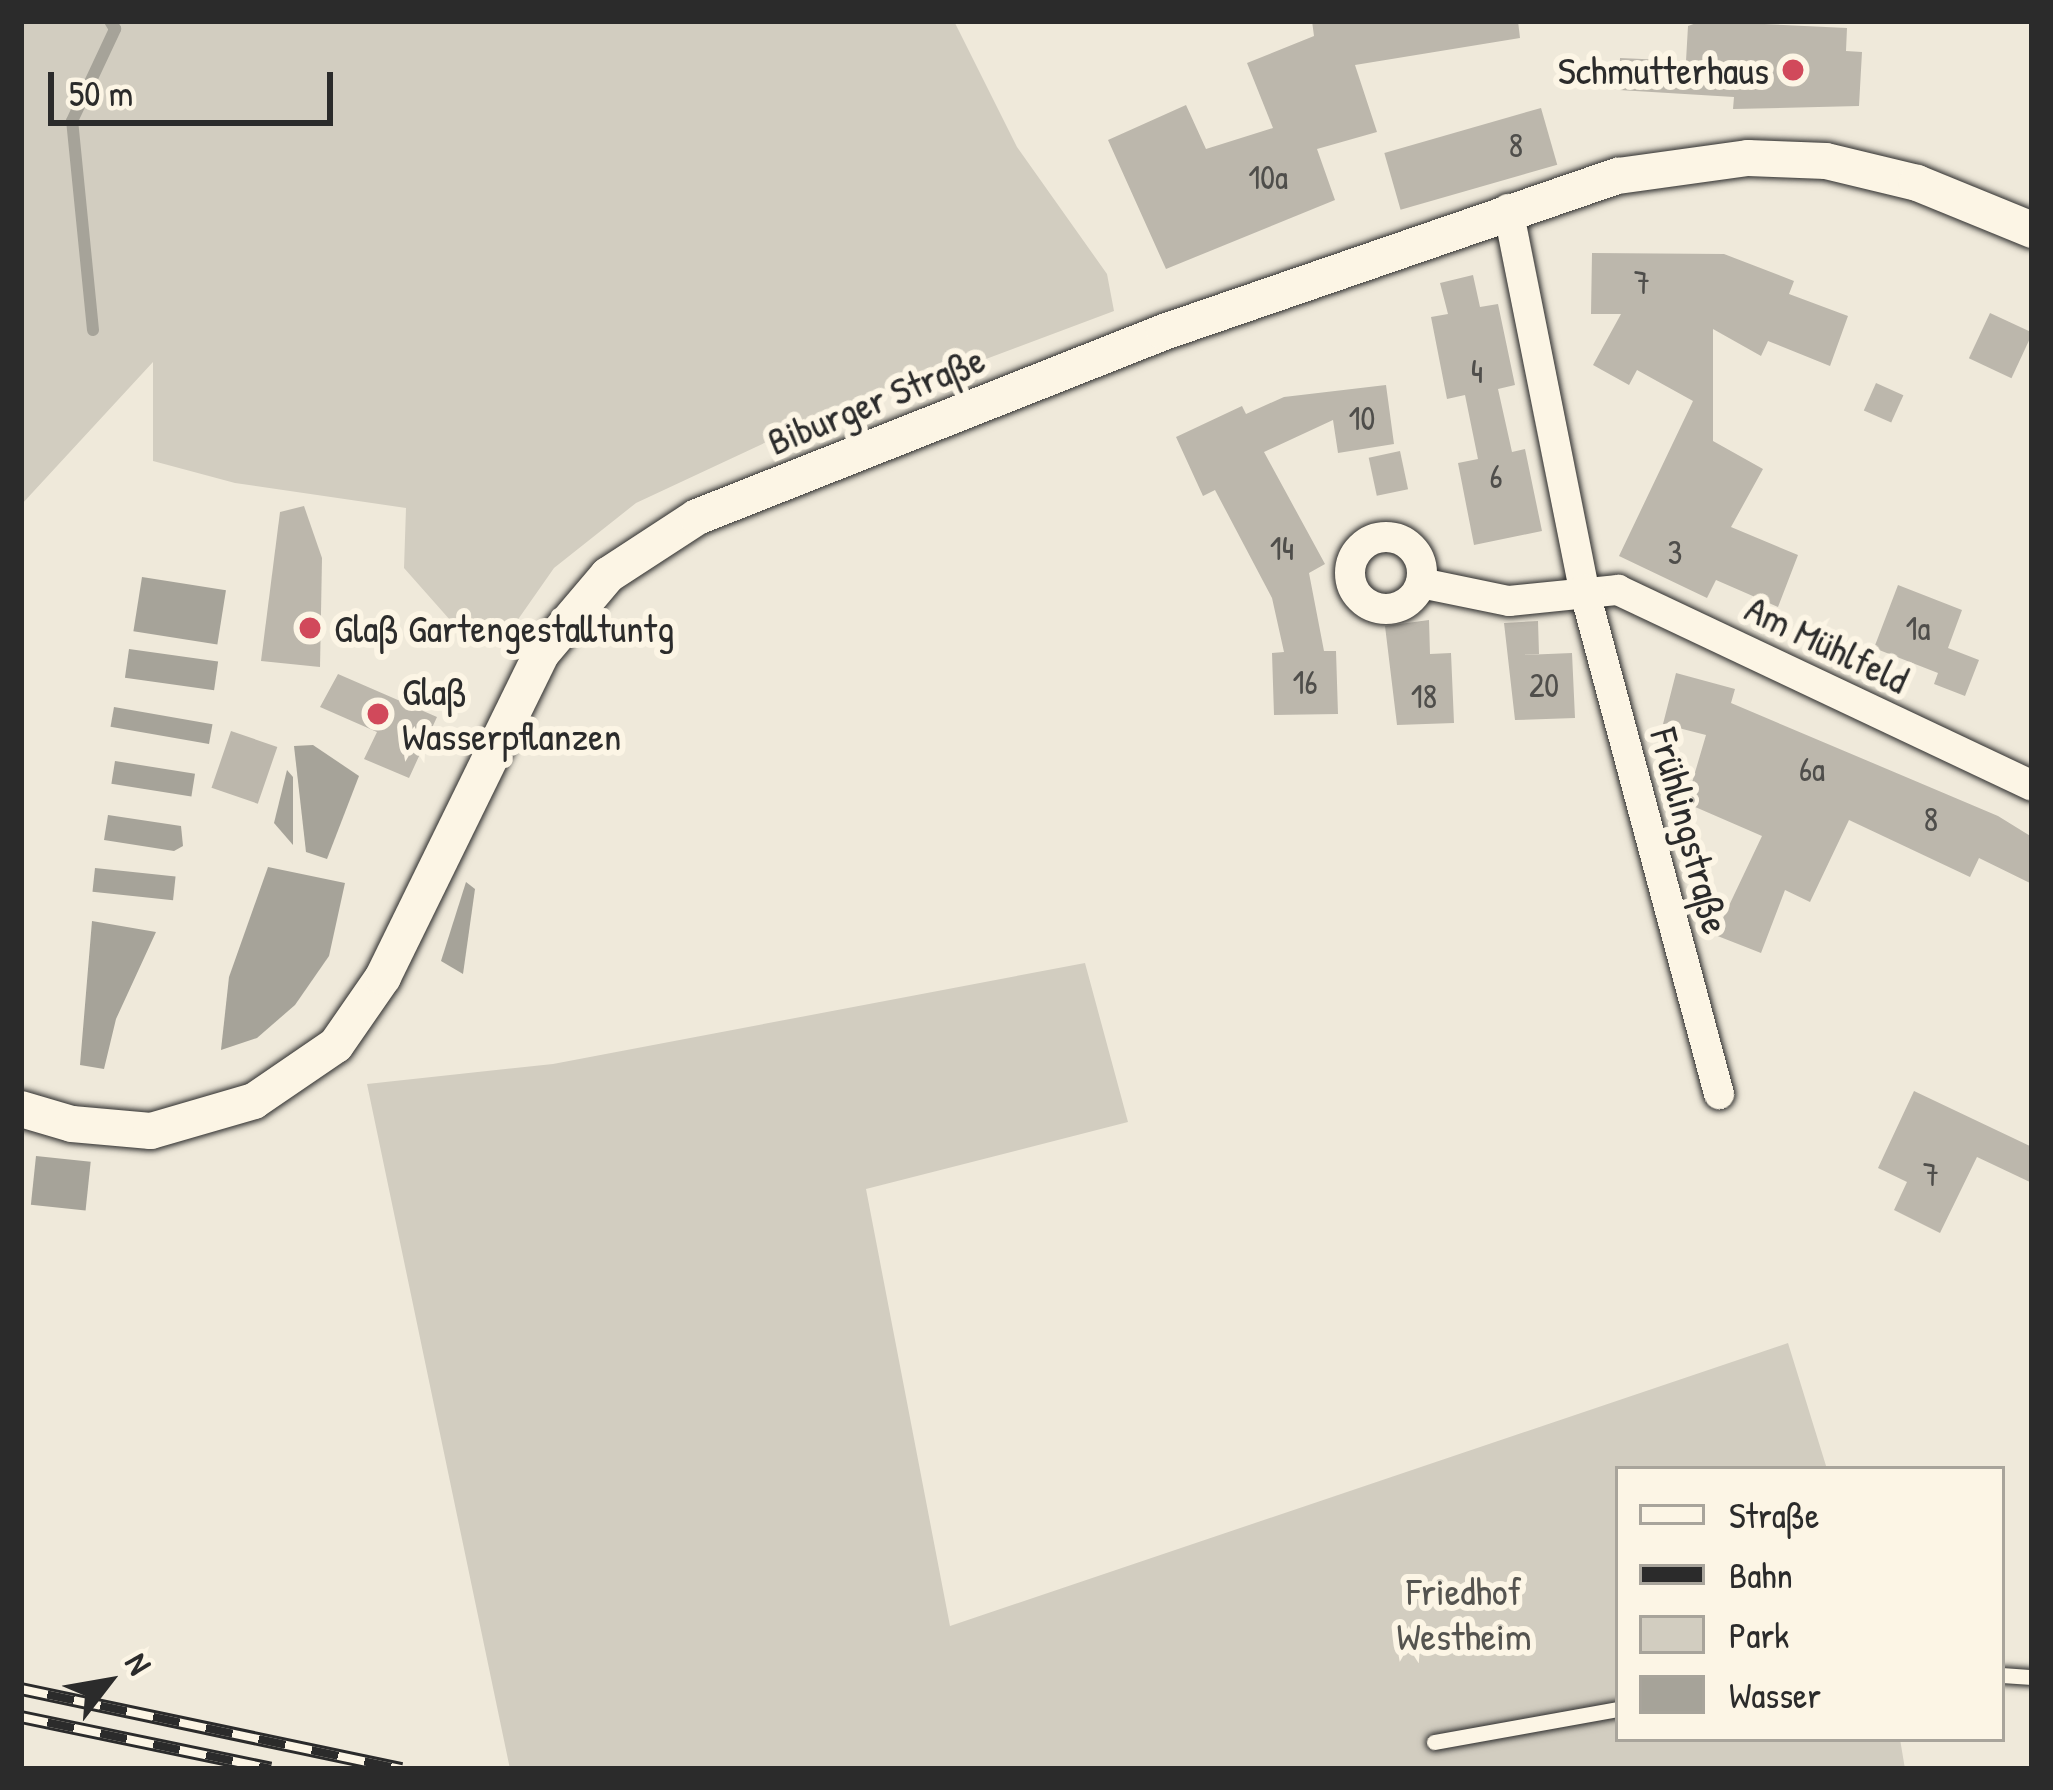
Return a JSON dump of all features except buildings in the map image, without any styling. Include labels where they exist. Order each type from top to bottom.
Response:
[{"type":"street","name":"Biburger Straße","points":[[21,1109],[72,1124],[170,1127],[254,1101],[336,1045],[382,977],[541,654],[608,574],[697,517],[1164,332],[1508,208],[1659,169],[1784,158],[1884,173],[2032,230]]},
{"type":"street","name":"Frühlingstraße","points":[[1508,208],[1584,589],[1719,1094]]},
{"type":"street","points":[[1421,583],[1509,601],[1584,589]]},
{"type":"street","name":"Am Mühlfeld","points":[[1584,589],[1642,599],[2032,786]]},
{"type":"lane","points":[[1434,1742],[1615,1710]]},
{"type":"green space","points":[[21,21],[954,21],[1017,147],[1107,274],[1114,311],[775,438],[636,503],[554,568],[505,638],[458,629],[404,568],[406,508],[235,483],[153,461],[153,362],[21,505]]},
{"type":"green space","name":"Friedhof Westheim","points":[[1085,963],[1128,1122],[866,1189],[950,1626],[1788,1343],[1826,1466],[1615,1466],[1615,1742],[1900,1742],[1905,1769],[510,1769],[367,1084],[553,1064]]},
{"type":"water","points":[[142,577],[226,590],[217,645],[133,631]]},
{"type":"water","points":[[129,649],[218,662],[214,690],[125,678]]},
{"type":"water","points":[[114,707],[212,724],[209,744],[111,727]]},
{"type":"water","points":[[313,745],[359,776],[327,859],[306,852],[294,746]]},
{"type":"water","points":[[115,761],[195,774],[191,796],[111,784]]},
{"type":"water","points":[[287,770],[293,777],[293,845],[274,823]]},
{"type":"water","points":[[108,815],[181,826],[183,846],[174,851],[104,840]]},
{"type":"water","points":[[268,867],[345,883],[329,956],[295,1005],[257,1038],[221,1050],[229,977]]},
{"type":"water","points":[[95,868],[176,876],[173,900],[92,892]]},
{"type":"water","points":[[466,882],[475,889],[463,974],[441,961]]},
{"type":"water","points":[[92,921],[156,932],[116,1019],[104,1069],[80,1065]]},
{"type":"water","points":[[36,1156],[91,1162],[86,1210],[31,1205]]},
{"type":"waterway","points":[[93,330],[72,121],[115,29],[110,21]]},
{"type":"railway","points":[[21,1689],[402,1769]]},
{"type":"railway","points":[[21,1717],[271,1769]]},
{"type":"place","name":"Schmutterhaus","points":[[1793,70]]},
{"type":"place","name":"Glaß Gartengestalltuntg","points":[[310,628]]},
{"type":"place","name":"Glaß Wasserpflanzen","points":[[378,714]]}]
